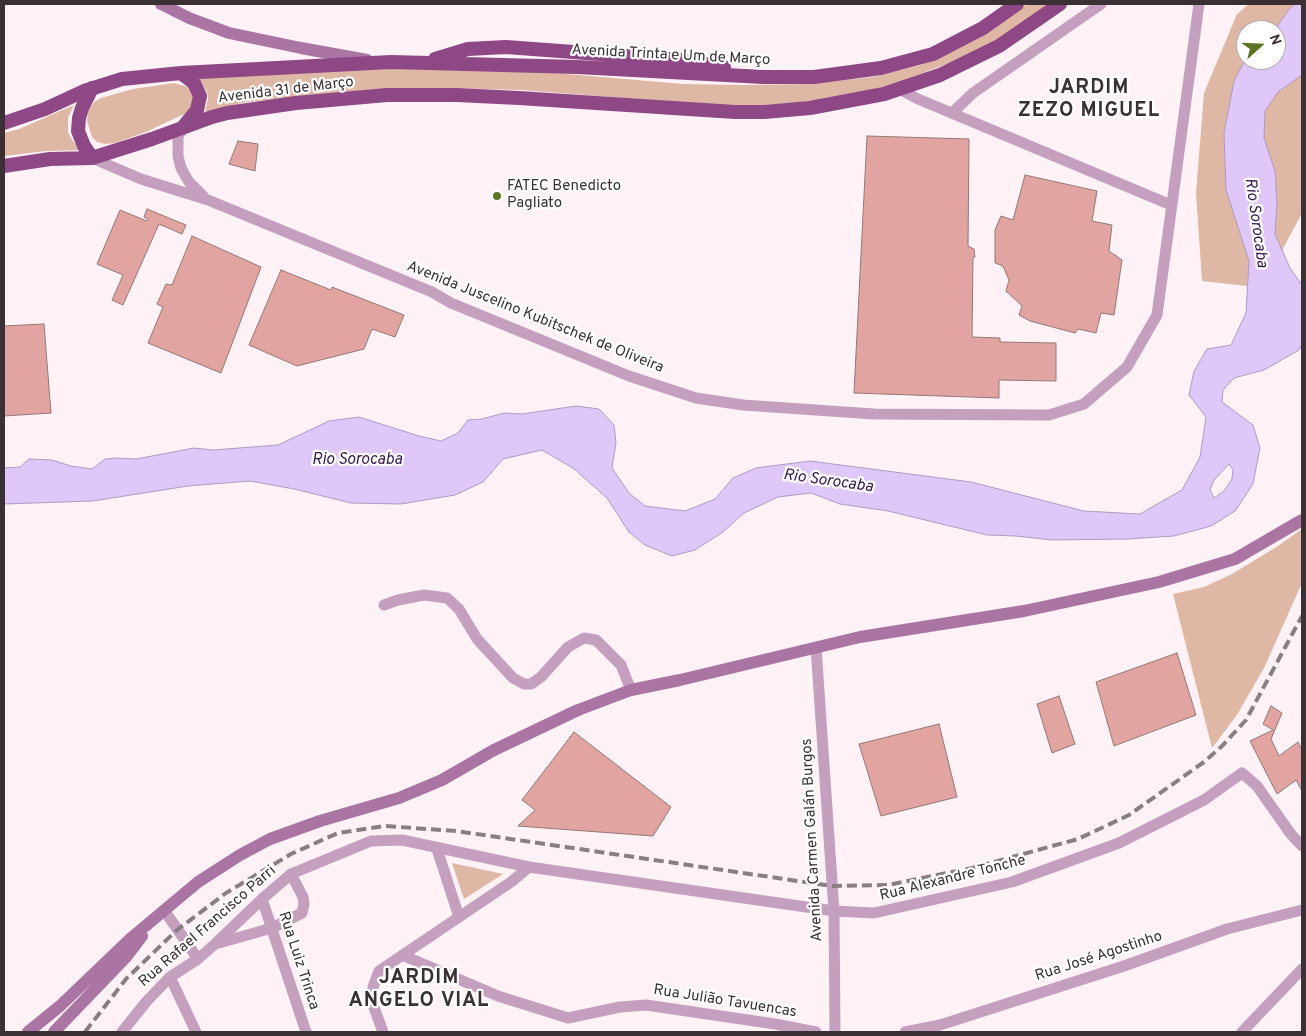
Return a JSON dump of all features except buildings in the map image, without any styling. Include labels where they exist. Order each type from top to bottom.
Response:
[{"type":"highway","name":"Avenida Trinta e Um de Março","points":[[458,63],[577,67],[763,78],[814,77],[882,68],[933,54],[983,28],[1017,4]]},
{"type":"highway","points":[[899,89],[940,75],[999,46],[1060,4]]},
{"type":"highway","points":[[426,63],[468,49],[506,47],[681,60],[814,77]]},
{"type":"highway","name":"Avenida 31 de Março","points":[[4,123],[92,88],[122,79],[181,73],[382,62],[458,63]]},
{"type":"highway","points":[[181,73],[194,83],[200,96],[198,110],[184,127]]},
{"type":"highway","points":[[92,88],[81,113],[78,131],[84,146],[92,158]]},
{"type":"highway","name":"Avenida 31 de Março","points":[[4,166],[50,159],[92,158],[212,117],[296,103],[387,95],[457,95],[708,111],[764,112],[810,108],[884,94],[899,89]]},
{"type":"main road","points":[[161,4],[189,18],[229,33],[382,62]]},
{"type":"main road","points":[[28,1032],[60,1006],[130,938],[198,882],[240,855],[270,839],[320,821],[399,798],[433,784],[542,726],[578,710],[631,690],[860,637],[1024,611],[1159,582],[1235,559],[1302,520]]},
{"type":"main road","points":[[54,1032],[126,957],[160,914]]},
{"type":"street","points":[[952,113],[973,93],[1101,4]]},
{"type":"street","name":"Avenida Juscelino Kubitschek de Oliveira","points":[[92,158],[141,179],[208,200],[432,292],[451,304],[620,372],[696,398],[743,405],[874,414],[1048,415],[1084,404],[1127,367],[1157,315],[1199,4]]},
{"type":"street","points":[[899,89],[1171,205]]},
{"type":"street","name":"Avenida Juscelino Kubitschek de Oliveira","points":[[184,127],[178,136],[178,156],[181,168],[189,182],[208,200]]},
{"type":"street","points":[[384,605],[424,595],[447,598],[460,609],[477,639],[513,678],[524,684],[531,684],[541,677],[568,647],[584,638],[596,640],[621,665],[631,690]]},
{"type":"street","name":"Avenida Carmen Galán Burgos","points":[[816,647],[834,911],[835,1032]]},
{"type":"street","name":"Rua Alexandre Tonche","points":[[529,867],[834,911],[874,913],[1012,882],[1120,843],[1204,800],[1242,773],[1257,786],[1290,833],[1302,846]]},
{"type":"street","name":"Rua Rafael Francisco Parri","points":[[122,1032],[131,1019],[170,977],[198,959],[216,944],[262,899],[291,874],[371,841],[402,840],[437,849],[529,867]]},
{"type":"street","points":[[437,849],[459,917]]},
{"type":"street","points":[[382,1032],[372,1002],[373,987],[378,971],[511,882],[529,867]]},
{"type":"street","points":[[216,944],[272,928],[302,913],[303,897],[291,874]]},
{"type":"street","name":"Rua Luiz Trinca","points":[[262,899],[306,1032]]},
{"type":"street","name":"Rua José Agostinho","points":[[906,1032],[940,1025],[1124,966],[1227,929],[1302,910]]},
{"type":"street","points":[[160,914],[198,959]]},
{"type":"street","name":"Rua Julião Tavuencas","points":[[402,955],[498,996],[568,1018],[610,1009],[646,1005],[816,1032]]},
{"type":"street","points":[[1242,1032],[1302,969]]},
{"type":"street","points":[[170,977],[196,1032]]},
{"type":"street","points":[[131,1019],[133,1032]]},
{"type":"shaded area","points":[[1027,4],[1049,4],[998,39],[957,60],[894,84],[856,94],[809,102],[763,105],[712,105],[522,90],[378,89],[246,102],[205,112],[208,99],[207,91],[197,77],[374,69],[458,68],[544,72],[683,84],[806,84],[873,77],[921,65],[953,51],[988,31]]},
{"type":"shaded area","points":[[1249,4],[1302,4],[1302,213],[1270,273],[1247,286],[1202,281],[1196,193],[1204,93],[1237,14]]},
{"type":"shaded area","points":[[174,83],[188,87],[194,99],[190,109],[184,114],[146,132],[115,143],[105,144],[97,142],[92,137],[87,121],[88,111],[94,102],[101,98],[133,89]]},
{"type":"shaded area","points":[[74,105],[68,118],[68,132],[81,150],[46,151],[4,156],[4,133],[19,129]]},
{"type":"shaded area","points":[[1302,529],[1302,583],[1264,668],[1237,715],[1212,748],[1173,594],[1204,587],[1232,574]]},
{"type":"shaded area","points":[[452,863],[503,874],[464,899]]},
{"type":"water","name":"Rio Sorocaba","points":[[1295,4],[1302,4],[1302,75],[1278,92],[1265,111],[1264,138],[1275,171],[1277,203],[1275,234],[1290,268],[1302,285],[1302,345],[1299,350],[1264,370],[1234,378],[1223,390],[1222,402],[1253,425],[1260,448],[1253,484],[1235,511],[1211,526],[1174,536],[1128,539],[1052,540],[987,535],[888,511],[840,504],[811,493],[778,497],[744,513],[723,532],[695,550],[672,556],[645,545],[629,532],[607,498],[573,468],[542,450],[503,459],[483,482],[455,495],[401,504],[351,503],[294,489],[250,481],[188,486],[93,501],[4,504],[4,468],[20,467],[29,459],[52,460],[71,466],[92,469],[105,459],[136,459],[194,448],[213,450],[278,445],[329,421],[359,417],[441,441],[458,433],[468,420],[482,419],[504,413],[522,414],[576,406],[599,409],[614,425],[616,443],[612,468],[629,493],[645,506],[685,511],[715,499],[733,478],[756,468],[810,461],[971,482],[1084,511],[1140,514],[1182,490],[1200,457],[1206,417],[1189,395],[1194,371],[1207,349],[1231,345],[1246,313],[1249,261],[1226,190],[1224,133],[1234,81],[1240,70],[1286,70],[1286,20],[1282,20]],"holes":[[[1229,464],[1233,470],[1232,479],[1224,491],[1214,498],[1210,490],[1214,480]]]},
{"type":"railway","points":[[85,1032],[126,979],[177,930],[226,893],[291,854],[338,833],[385,826],[456,831],[832,886],[888,885],[972,868],[1078,839],[1129,815],[1204,762],[1222,746],[1246,720],[1302,616]]},
{"type":"place","name":"FATEC Benedicto Pagliato","points":[[497,196]]},
{"type":"district","name":"JARDIM ZEZO MIGUEL","points":[[1089,100]]},
{"type":"district","name":"JARDIM ANGELO VIAL","points":[[419,990]]}]
